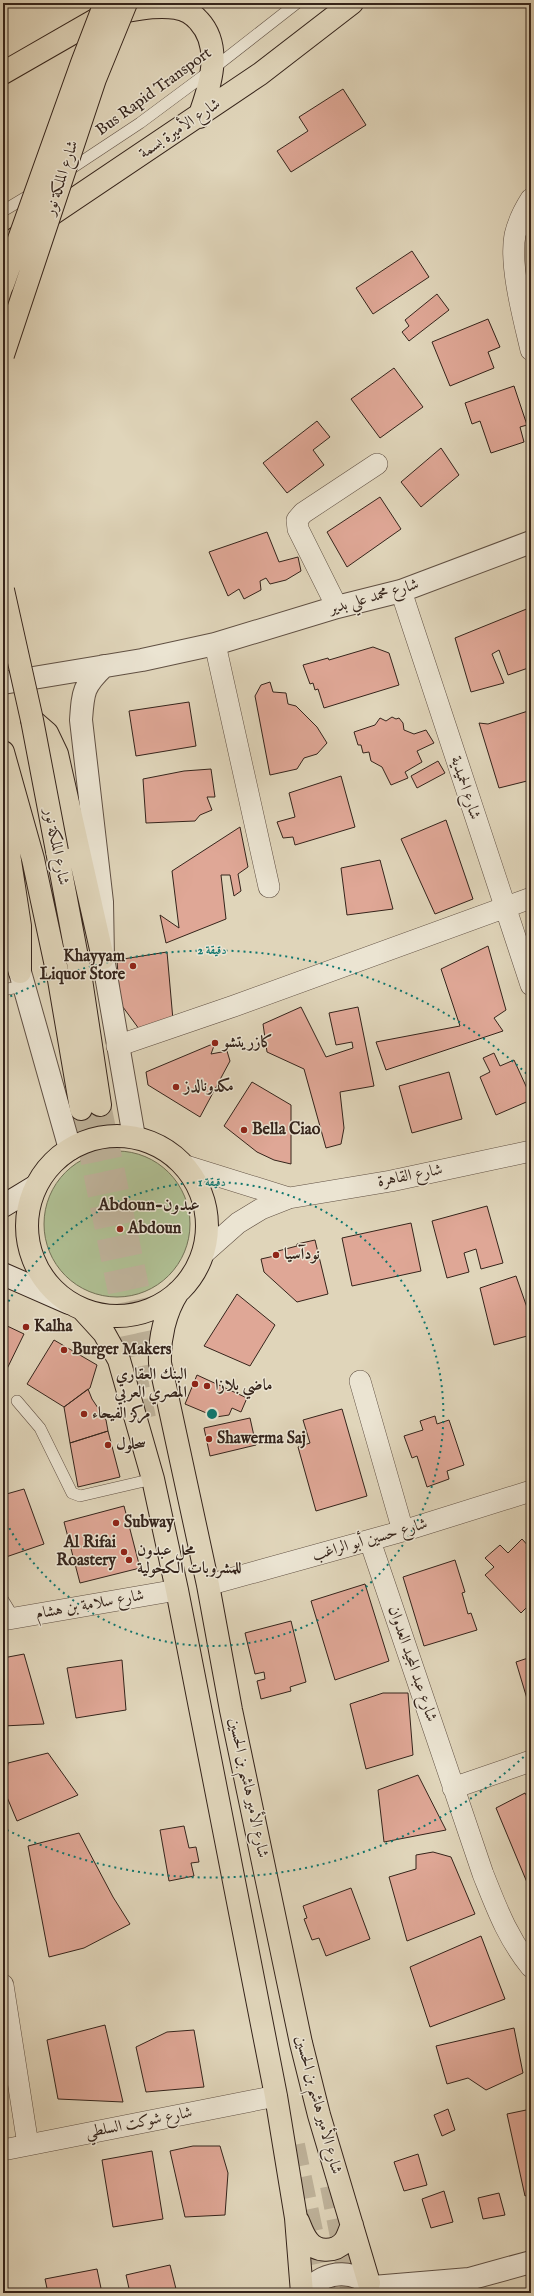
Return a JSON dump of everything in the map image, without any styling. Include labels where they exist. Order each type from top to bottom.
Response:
[{"type":"main road","points":[[3,73],[105,9],[125,3]]},
{"type":"main road","name":"شارع الملكة نور","points":[[3,355],[95,79],[125,3]]},
{"type":"main road","name":"شارع الأميرة بسمة","points":[[3,247],[260,74],[352,3]]},
{"type":"main road","points":[[105,9],[161,7],[176,8],[195,16],[203,25],[212,42],[213,53],[205,100],[198,117]]},
{"type":"main road","name":"شارع الملكة نور","points":[[3,284],[82,63],[105,9]]},
{"type":"main road","name":"شارع الملكة نور","points":[[3,590],[32,720],[80,973],[91,1107],[59,980],[33,859],[3,752]]},
{"type":"main road","points":[[32,720],[47,733],[53,742],[65,785],[103,958]]},
{"type":"main road","points":[[3,815],[12,923],[15,982]]},
{"type":"main road","name":"شارع الأمير هاشم بن الحسين","points":[[302,2293],[296,2218],[276,2096],[177,1590],[153,1480],[119,1360],[104,1333],[76,1306],[48,1285],[32,1257],[27,1238],[28,1211],[36,1186],[56,1159],[70,1149],[90,1140],[112,1136],[134,1137],[161,1147],[183,1165],[197,1184],[205,1207],[207,1230],[203,1254],[193,1274],[173,1300],[161,1337],[160,1363],[208,1586],[232,1710],[301,2043],[352,2225],[373,2288]]},
{"type":"main road","points":[[76,1306],[107,1316],[133,1315],[157,1306],[178,1292]]},
{"type":"main road","points":[[296,2218],[308,2242],[325,2250],[332,2249],[343,2243],[352,2225]]},
{"type":"street","points":[[531,199],[520,217],[514,250],[528,315],[531,350]]},
{"type":"street","points":[[337,607],[298,530],[297,520],[303,513],[377,464]]},
{"type":"street","name":"شارع محمد علي بدير","points":[[3,683],[104,666],[215,644],[337,607],[401,591],[531,542]]},
{"type":"street","name":"شارع الحميدية","points":[[401,591],[531,985]]},
{"type":"street","points":[[215,644],[269,887]]},
{"type":"street","points":[[104,666],[89,681],[83,696],[81,720],[102,902],[103,958],[117,1046],[134,1137]]},
{"type":"street","points":[[117,1046],[234,1006],[531,898]]},
{"type":"street","points":[[15,982],[70,1149]]},
{"type":"street","name":"شارع القاهرة","points":[[203,1254],[238,1223],[261,1208],[289,1198],[391,1181],[531,1151]]},
{"type":"street","name":"شارع القاهرة","points":[[183,1165],[289,1198]]},
{"type":"street","points":[[3,1206],[36,1186]]},
{"type":"street","points":[[3,1274],[76,1306]]},
{"type":"street","points":[[360,1381],[403,1531]]},
{"type":"street","name":"شارع حسين أبو الراغب","points":[[208,1586],[370,1541],[531,1491]]},
{"type":"street","name":"شارع عبد المجيد العدوان","points":[[370,1541],[454,1788],[504,1926],[516,1948],[531,1967]]},
{"type":"street","name":"شارع سلامة بن هشام","points":[[8,1619],[177,1590]]},
{"type":"street","points":[[454,1788],[531,1761]]},
{"type":"street","points":[[3,1985],[28,2145]]},
{"type":"street","name":"شارع شوكت السلطي","points":[[3,2150],[276,2096]]},
{"type":"street","points":[[306,2293],[319,2280],[338,2274],[357,2276],[373,2288],[469,2279],[531,2262]]},
{"type":"street","points":[[442,2293],[469,2279]]},
{"type":"lane","name":"Bus Rapid Transport","points":[[3,211],[84,161],[210,71],[297,3]]},
{"type":"lane","points":[[17,1401],[40,1428],[72,1493],[80,1496],[153,1480]]},
{"type":"lane","points":[[3,1600],[8,1619]]},
{"type":"green space","points":[[110,1151],[124,1151],[152,1159],[169,1172],[182,1189],[185,1196],[189,1210],[189,1238],[185,1252],[178,1265],[169,1276],[152,1289],[145,1292],[124,1297],[110,1297],[82,1289],[65,1276],[60,1270],[49,1252],[44,1231],[44,1217],[52,1189],[65,1172],[71,1167],[89,1156]]},
{"type":"building","points":[[343,89],[366,125],[291,172],[277,151],[308,131],[299,117]]},
{"type":"building","points":[[412,251],[429,277],[373,314],[356,288]]},
{"type":"building","points":[[437,294],[449,310],[409,341],[402,332],[409,326],[405,320]]},
{"type":"building","points":[[488,319],[500,347],[488,352],[494,368],[450,386],[432,342]]},
{"type":"building","points":[[394,368],[423,407],[380,438],[351,399]]},
{"type":"building","points":[[514,386],[527,425],[520,427],[524,442],[491,453],[480,421],[472,424],[465,403]]},
{"type":"building","points":[[317,421],[330,437],[313,450],[324,465],[287,493],[263,463]]},
{"type":"building","points":[[441,448],[459,475],[421,507],[401,482]]},
{"type":"building","points":[[380,497],[401,529],[347,567],[327,532]]},
{"type":"building","points":[[267,532],[279,562],[298,557],[301,571],[286,580],[270,584],[266,578],[260,581],[261,590],[244,599],[239,589],[228,596],[209,552]]},
{"type":"building","points":[[529,608],[531,667],[508,675],[499,650],[492,654],[504,683],[471,692],[455,638]]},
{"type":"building","points":[[373,647],[389,653],[399,685],[324,708],[318,689],[315,690],[313,683],[310,684],[303,665],[328,658],[329,660]]},
{"type":"building","points":[[270,682],[273,692],[286,693],[288,704],[296,706],[317,727],[327,743],[317,754],[304,758],[297,769],[270,775],[255,696],[261,685]]},
{"type":"building","points":[[189,702],[196,746],[136,756],[129,711]]},
{"type":"building","points":[[528,711],[531,718],[531,780],[499,788],[479,723],[488,724]]},
{"type":"building","points":[[392,717],[396,719],[399,718],[403,723],[404,730],[414,734],[426,730],[434,743],[417,751],[422,762],[405,772],[408,778],[391,785],[382,767],[371,761],[369,752],[363,753],[361,745],[358,745],[354,732],[375,725],[380,718],[386,721]]},
{"type":"building","points":[[438,761],[445,773],[417,788],[411,776]]},
{"type":"building","points":[[211,769],[215,797],[207,797],[212,810],[200,815],[195,821],[146,823],[143,779],[184,771]]},
{"type":"building","points":[[341,776],[355,827],[295,845],[293,837],[283,838],[277,822],[295,817],[289,793]]},
{"type":"building","points":[[446,820],[473,899],[435,914],[401,839]]},
{"type":"building","points":[[240,827],[248,867],[238,874],[241,891],[234,896],[230,875],[221,875],[226,919],[166,943],[160,915],[179,928],[172,871]]},
{"type":"building","points":[[380,860],[393,909],[347,915],[341,868]]},
{"type":"building","points":[[488,946],[506,1010],[494,1018],[503,1031],[386,1070],[376,1042],[460,1026],[441,969]]},
{"type":"building","points":[[167,952],[173,1020],[142,1033],[120,1003],[117,960]]},
{"type":"building","points":[[301,1007],[326,1057],[353,1048],[352,1042],[336,1045],[329,1013],[358,1007],[374,1086],[340,1092],[344,1128],[341,1144],[326,1148],[304,1069],[267,1052],[263,1024]]},
{"type":"building","points":[[215,1043],[211,1054],[227,1051],[230,1061],[200,1117],[148,1085],[146,1072]]},
{"type":"building","points":[[494,1053],[500,1066],[514,1060],[531,1097],[531,1100],[496,1115],[480,1077],[490,1072],[483,1058]]},
{"type":"building","points":[[449,1072],[462,1119],[412,1133],[399,1086]]},
{"type":"building","points":[[252,1082],[291,1105],[291,1164],[274,1160],[257,1152],[224,1126]]},
{"type":"building","points":[[487,1206],[503,1263],[481,1269],[476,1249],[464,1253],[469,1272],[447,1278],[432,1221]]},
{"type":"building","points":[[411,1223],[421,1271],[352,1286],[342,1238]]},
{"type":"building","points":[[315,1240],[328,1294],[297,1302],[264,1272],[261,1259],[279,1255],[278,1251],[297,1246],[297,1244]]},
{"type":"building","points":[[516,1276],[531,1319],[531,1335],[494,1345],[480,1288]]},
{"type":"building","points":[[237,1294],[275,1325],[250,1366],[204,1346]]},
{"type":"building","points":[[3,1324],[24,1334],[3,1377]]},
{"type":"building","points":[[54,1340],[97,1365],[90,1388],[64,1407],[27,1384]]},
{"type":"building","name":"ماضي بلازا","points":[[197,1375],[247,1398],[241,1412],[232,1408],[229,1415],[216,1417],[185,1404]]},
{"type":"building","name":"مركز الفيحاء","points":[[88,1389],[92,1399],[106,1420],[108,1431],[70,1443],[64,1407]]},
{"type":"building","points":[[342,1409],[367,1496],[316,1511],[298,1447],[310,1443],[303,1420]]},
{"type":"building","points":[[435,1416],[437,1424],[449,1420],[464,1465],[447,1471],[449,1479],[427,1487],[417,1456],[412,1458],[404,1436],[423,1430],[420,1421]]},
{"type":"building","name":"ماضي بلازا","points":[[250,1418],[256,1445],[210,1456],[204,1428]]},
{"type":"building","points":[[108,1431],[120,1477],[78,1487],[70,1443]]},
{"type":"building","points":[[24,1489],[44,1544],[3,1558],[3,1495]]},
{"type":"building","points":[[124,1506],[140,1568],[80,1583],[64,1522]]},
{"type":"building","points":[[522,1539],[531,1549],[531,1603],[521,1613],[485,1575],[494,1567],[485,1558],[500,1545],[508,1553]]},
{"type":"building","points":[[455,1560],[465,1592],[462,1593],[468,1614],[471,1613],[477,1630],[424,1646],[403,1577]]},
{"type":"building","points":[[365,1584],[389,1661],[335,1680],[311,1601]]},
{"type":"building","points":[[291,1621],[306,1682],[290,1687],[291,1691],[261,1699],[257,1681],[265,1679],[264,1672],[255,1674],[245,1633]]},
{"type":"building","points":[[24,1654],[44,1724],[3,1726],[3,1658]]},
{"type":"building","points":[[531,1657],[531,1712],[516,1662]]},
{"type":"building","points":[[122,1660],[126,1710],[76,1718],[67,1668]]},
{"type":"building","points":[[383,1693],[408,1693],[413,1755],[366,1769],[350,1704]]},
{"type":"building","points":[[48,1753],[78,1795],[17,1821],[4,1790],[8,1763]]},
{"type":"building","points":[[418,1775],[446,1830],[384,1842],[378,1790]]},
{"type":"building","points":[[525,1793],[531,1804],[531,1892],[496,1808]]},
{"type":"building","points":[[184,1826],[189,1848],[196,1847],[199,1862],[191,1863],[194,1876],[169,1881],[160,1830]]},
{"type":"building","points":[[79,1833],[113,1897],[130,1924],[84,1948],[49,1957],[28,1846]]},
{"type":"building","points":[[433,1852],[451,1857],[475,1914],[407,1941],[389,1877],[416,1869],[416,1855]]},
{"type":"building","points":[[351,1888],[370,1939],[326,1956],[319,1938],[312,1940],[304,1919],[307,1918],[303,1906]]},
{"type":"building","points":[[481,1936],[505,1999],[430,2027],[410,1967]]},
{"type":"building","points":[[105,2025],[123,2102],[58,2099],[47,2040]]},
{"type":"building","points":[[514,2028],[523,2073],[486,2090],[468,2078],[447,2084],[436,2046]]},
{"type":"building","points":[[194,2030],[204,2087],[146,2092],[136,2047],[167,2032]]},
{"type":"building","points":[[448,2109],[455,2130],[442,2136],[434,2115]]},
{"type":"building","points":[[531,2109],[531,2194],[525,2196],[507,2114]]},
{"type":"building","points":[[193,2146],[220,2146],[228,2173],[225,2215],[185,2217],[170,2151]]},
{"type":"building","points":[[152,2151],[163,2219],[113,2227],[102,2160]]},
{"type":"building","points":[[418,2154],[427,2185],[404,2191],[394,2162]]},
{"type":"building","points":[[444,2191],[453,2222],[431,2228],[422,2199]]},
{"type":"building","points":[[499,2193],[505,2215],[483,2219],[478,2198]]},
{"type":"building","points":[[170,2265],[177,2293],[130,2293],[126,2275]]},
{"type":"building","points":[[97,2269],[102,2293],[48,2293],[45,2279]]},
{"type":"tunnel","points":[[100,1105],[156,1373]]},
{"type":"tunnel","points":[[81,1109],[145,1418]]},
{"type":"tunnel","points":[[294,2145],[325,2293]]},
{"type":"tunnel","points":[[331,2186],[352,2293]]},
{"type":"place","name":"Khayyam Liquor Store","points":[[133,966]]},
{"type":"place","name":"كازريتشو","points":[[215,1043]]},
{"type":"place","name":"مكدونالدز","points":[[176,1087]]},
{"type":"place","name":"Bella Ciao","points":[[244,1130]]},
{"type":"place","name":"Abdoun","points":[[120,1229]]},
{"type":"place","name":"نودآسيا","points":[[276,1255]]},
{"type":"place","name":"Kalha","points":[[26,1327]]},
{"type":"place","name":"Burger Makers","points":[[64,1350]]},
{"type":"place","name":"البنك العقاري المصري العربي","points":[[195,1384]]},
{"type":"place","name":"ماضي بلازا","points":[[207,1386]]},
{"type":"place","name":"مركز الفيحاء","points":[[84,1414]]},
{"type":"place","name":"Shawerma Saj","points":[[209,1439]]},
{"type":"place","name":"سحلول","points":[[108,1445]]},
{"type":"place","name":"Subway","points":[[116,1523]]},
{"type":"place","name":"Al Rifai Roastery","points":[[124,1552]]},
{"type":"place","name":"محل عبدون للمشروبات الكحولية","points":[[129,1560]]},
{"type":"district","name":"Abdoun-عبدون","points":[[149,1205]]}]
